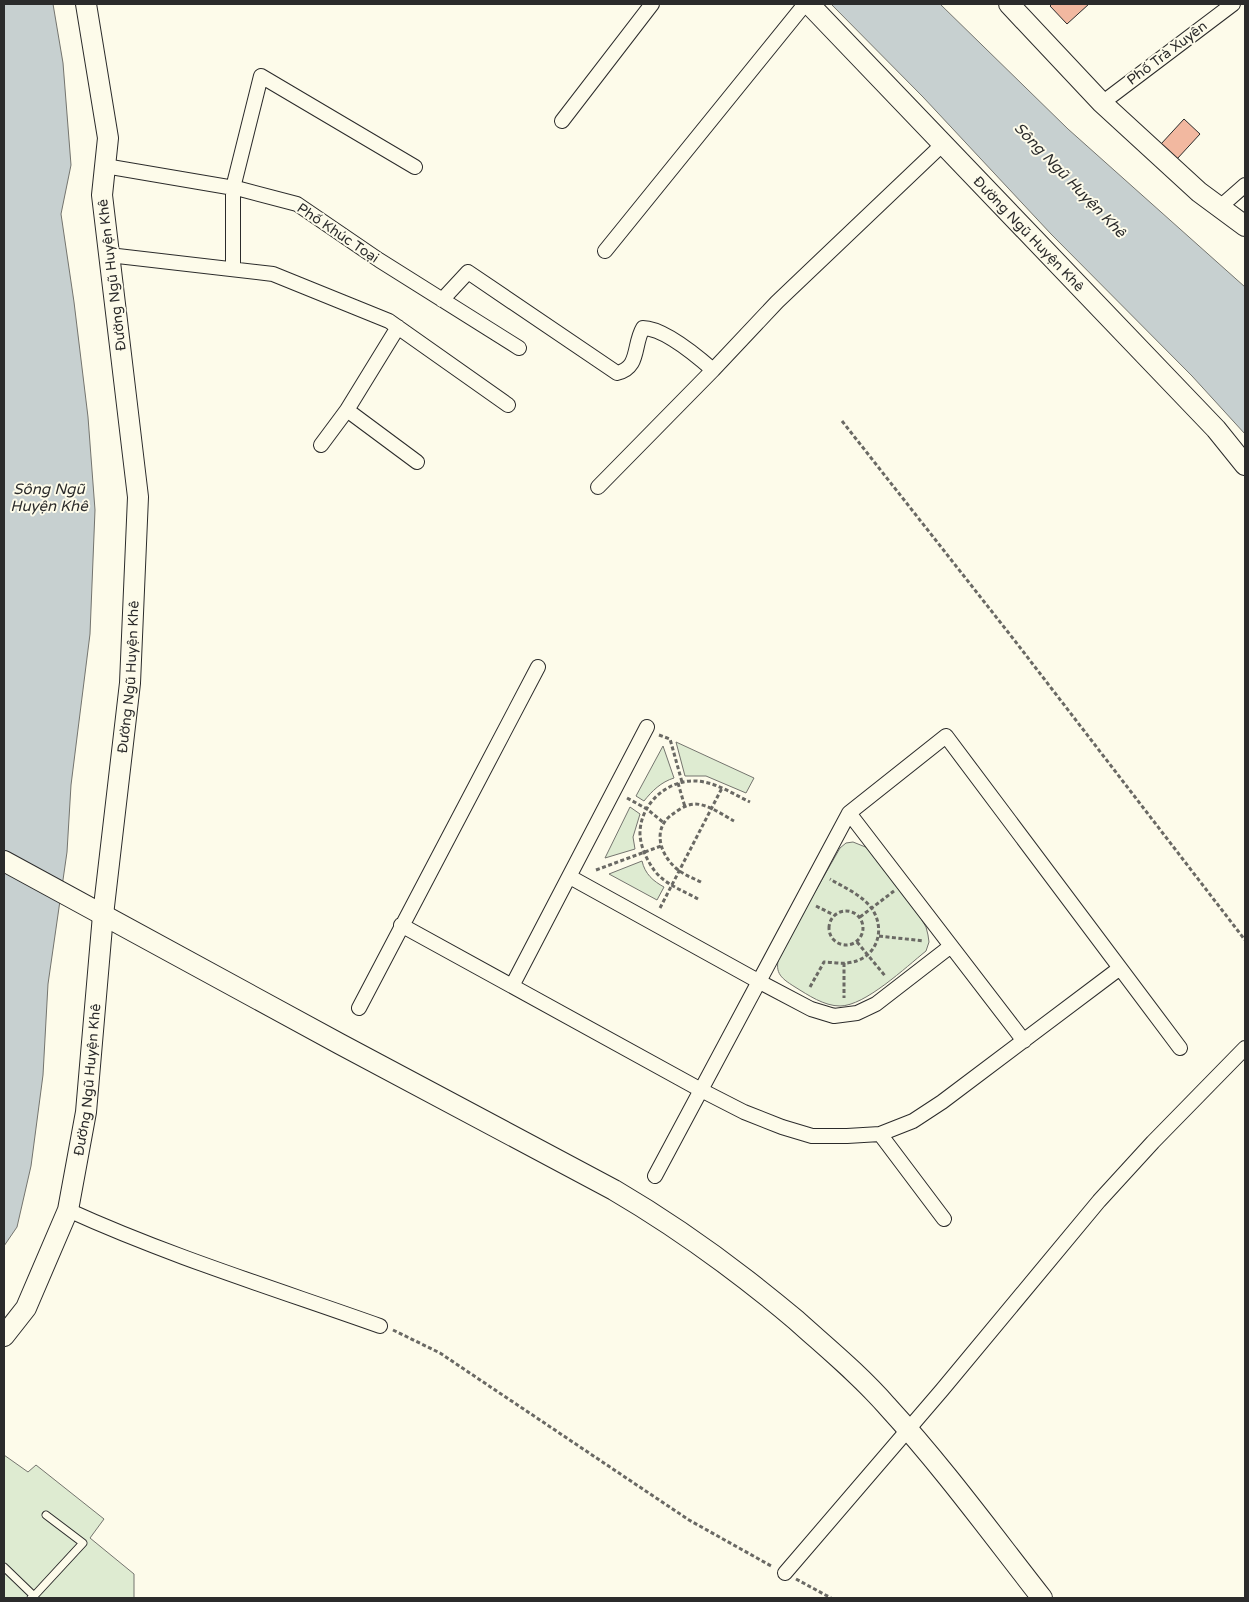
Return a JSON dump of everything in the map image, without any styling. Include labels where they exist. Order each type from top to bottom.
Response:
[{"type":"street","name":"Đường Ngũ Huyện Khê","points":[[4,1336],[26,1308],[68,1210],[86,1112],[104,915],[130,683],[138,497],[102,195],[108,138],[86,4]]},
{"type":"street","points":[[562,121],[652,4]]},
{"type":"street","name":"Đường Ngũ Huyện Khê","points":[[807,4],[1216,429],[1245,465]]},
{"type":"street","points":[[605,251],[807,4]]},
{"type":"street","points":[[1009,4],[1102,103],[1199,192],[1245,226]]},
{"type":"street","name":"Phố Trà Xuyên","points":[[1102,103],[1233,4]]},
{"type":"street","points":[[233,269],[233,188],[261,76],[415,167]]},
{"type":"street","points":[[598,487],[713,370],[776,302],[943,144]]},
{"type":"street","name":"Phố Khúc Toại","points":[[105,166],[233,188],[297,204],[379,260],[518,348]]},
{"type":"street","points":[[1220,207],[1245,185]]},
{"type":"street","points":[[109,255],[273,274],[389,321],[508,405]]},
{"type":"street","points":[[442,300],[468,272],[617,373],[626,372],[632,365],[639,334],[643,328],[650,328],[663,333],[713,370]]},
{"type":"street","points":[[320,445],[347,410],[398,327]]},
{"type":"street","points":[[347,410],[417,462]]},
{"type":"street","points":[[358,1008],[538,667]]},
{"type":"street","points":[[512,986],[570,877],[653,731]]},
{"type":"street","points":[[655,1176],[849,813],[946,736],[1180,1048]]},
{"type":"street","points":[[849,813],[1024,1040]]},
{"type":"street","points":[[4,861],[646,1209],[723,1262],[767,1295],[852,1369],[938,1463],[1042,1598]]},
{"type":"street","points":[[570,877],[758,981],[812,1009],[834,1016],[856,1013],[876,1004],[951,946]]},
{"type":"street","points":[[401,926],[702,1090],[752,1115],[812,1136],[880,1134],[913,1121],[942,1102],[1120,968]]},
{"type":"street","points":[[785,1573],[1098,1201],[1152,1142],[1245,1048]]},
{"type":"street","points":[[880,1134],[944,1219]]},
{"type":"street","points":[[68,1210],[115,1231],[184,1257],[380,1326]]},
{"type":"lane","points":[[4,1568],[32,1597],[83,1543],[46,1515]]},
{"type":"path","points":[[842,421],[1015,641],[1245,940]]},
{"type":"path","points":[[653,731],[670,739],[685,807]]},
{"type":"path","points":[[698,899],[662,879],[654,871],[644,853],[640,834],[647,810],[663,790],[680,782],[690,780],[705,782],[722,788],[750,802]]},
{"type":"path","points":[[660,908],[722,788]]},
{"type":"path","points":[[627,798],[664,823]]},
{"type":"path","points":[[701,882],[679,871],[668,859],[661,846],[660,829],[674,813],[693,804],[701,805],[734,821]]},
{"type":"path","points":[[596,870],[661,846]]},
{"type":"path","points":[[810,987],[824,962],[844,963],[859,960],[876,944],[879,936],[880,930],[871,908],[859,896],[830,879]]},
{"type":"path","points":[[860,917],[894,891]]},
{"type":"path","points":[[816,906],[834,916]]},
{"type":"path","points":[[846,910],[852,911],[860,917],[864,928],[856,942],[846,945],[834,941],[829,930],[829,924],[834,916],[846,910]]},
{"type":"path","points":[[879,936],[924,941]]},
{"type":"path","points":[[856,942],[886,977]]},
{"type":"path","points":[[844,963],[844,998]]},
{"type":"path","points":[[380,1326],[401,1332],[440,1352],[689,1520],[831,1598]]},
{"type":"green space","points":[[676,742],[754,778],[746,793],[706,776],[685,776]]},
{"type":"green space","points":[[663,746],[674,778],[657,787],[644,801],[636,796]]},
{"type":"green space","points":[[630,807],[640,814],[633,837],[635,849],[605,858]]},
{"type":"green space","points":[[853,842],[868,848],[917,912],[926,927],[929,942],[926,951],[873,993],[850,1004],[834,1006],[816,1000],[782,977],[778,969],[778,960],[780,953],[840,848],[846,843]]},
{"type":"green space","points":[[642,861],[650,877],[664,887],[657,900],[609,874]]},
{"type":"green space","points":[[4,1455],[28,1472],[36,1465],[104,1519],[90,1538],[134,1574],[134,1598],[4,1598]]},
{"type":"water","name":"Sông Ngũ Huyện Khê","points":[[4,4],[53,4],[63,63],[71,165],[61,214],[88,417],[95,510],[90,634],[71,785],[67,852],[48,984],[43,1075],[31,1166],[17,1227],[4,1246]]},
{"type":"water","name":"Sông Ngũ Huyện Khê","points":[[831,4],[940,4],[1068,129],[1245,287],[1245,434],[1192,376],[1051,234],[923,97]]},
{"type":"building","points":[[1052,4],[1089,4],[1067,24],[1050,6]]},
{"type":"building","points":[[1184,119],[1200,134],[1177,159],[1161,144]]}]
